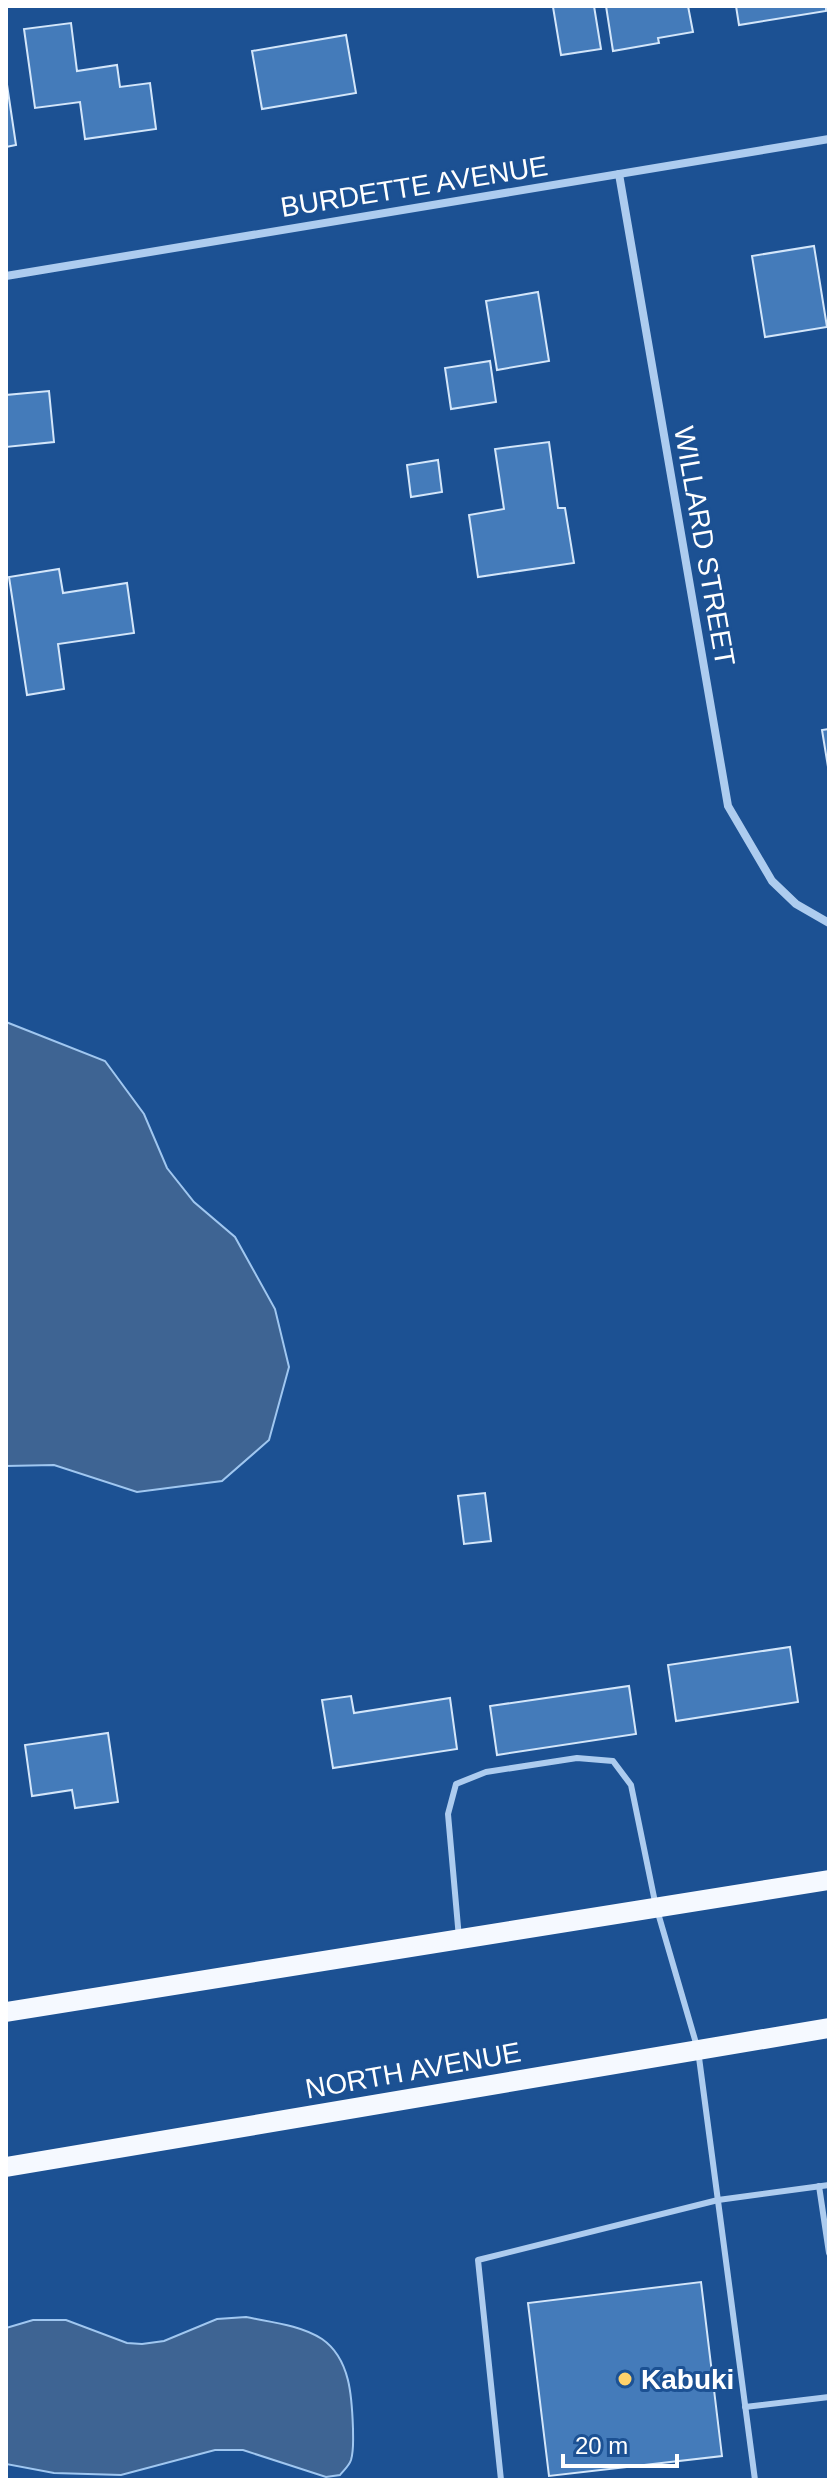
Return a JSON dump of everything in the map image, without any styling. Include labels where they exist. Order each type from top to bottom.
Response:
[{"type":"main road","points":[[6,2012],[829,1880]]},
{"type":"main road","name":"NORTH AVENUE","points":[[6,2167],[829,2028]]},
{"type":"street","name":"BURDETTE AVENUE","points":[[6,276],[829,139]]},
{"type":"street","name":"WILLARD STREET","points":[[619,174],[728,806],[772,881],[796,904],[829,923]]},
{"type":"lane","points":[[459,1939],[448,1814],[456,1784],[486,1772],[577,1758],[613,1761],[631,1785],[656,1907],[698,2050],[755,2480]]},
{"type":"lane","points":[[501,2480],[478,2260],[718,2200],[829,2185]]},
{"type":"lane","points":[[819,2186],[829,2253]]},
{"type":"lane","points":[[745,2407],[829,2397]]},
{"type":"water","points":[[6,1022],[105,1061],[144,1114],[167,1168],[194,1202],[235,1237],[275,1309],[289,1367],[269,1440],[222,1481],[137,1492],[54,1465],[6,1466]]},
{"type":"water","points":[[246,2317],[305,2330],[322,2339],[339,2357],[348,2380],[353,2417],[353,2452],[348,2466],[340,2475],[326,2477],[243,2450],[215,2450],[121,2475],[54,2473],[6,2464],[6,2328],[33,2320],[66,2320],[127,2343],[142,2344],[164,2341],[217,2319]]},
{"type":"building","points":[[594,6],[601,49],[561,55],[553,7]]},
{"type":"building","points":[[606,6],[688,6],[693,32],[658,38],[659,43],[613,51]]},
{"type":"building","points":[[736,6],[826,6],[826,11],[739,25]]},
{"type":"building","points":[[71,23],[77,71],[117,65],[120,87],[150,83],[156,129],[85,139],[80,102],[35,108],[24,29]]},
{"type":"building","points":[[346,35],[356,93],[262,109],[252,51]]},
{"type":"building","points":[[6,78],[16,145],[6,147]]},
{"type":"building","points":[[814,246],[827,327],[765,337],[752,256]]},
{"type":"building","points":[[538,292],[549,361],[497,370],[486,301]]},
{"type":"building","points":[[490,361],[496,402],[451,409],[445,368]]},
{"type":"building","points":[[49,391],[54,442],[6,447],[6,395]]},
{"type":"building","points":[[549,442],[558,508],[565,508],[574,563],[478,577],[469,515],[504,509],[495,449]]},
{"type":"building","points":[[438,460],[442,492],[411,497],[407,465]]},
{"type":"building","points":[[59,569],[63,593],[127,583],[134,633],[58,644],[64,689],[27,695],[9,577]]},
{"type":"building","points":[[829,729],[829,773],[822,730]]},
{"type":"building","points":[[485,1493],[491,1541],[464,1544],[458,1496]]},
{"type":"building","points":[[790,1647],[798,1702],[676,1721],[668,1665]]},
{"type":"building","points":[[629,1686],[636,1734],[497,1755],[490,1706]]},
{"type":"building","points":[[351,1696],[354,1713],[450,1698],[457,1749],[333,1768],[322,1700]]},
{"type":"building","points":[[108,1733],[118,1802],[75,1808],[72,1790],[32,1796],[25,1745]]},
{"type":"building","name":"Kabuki","points":[[701,2282],[722,2456],[549,2476],[528,2303]]},
{"type":"place","name":"Kabuki","points":[[625,2379]]}]
